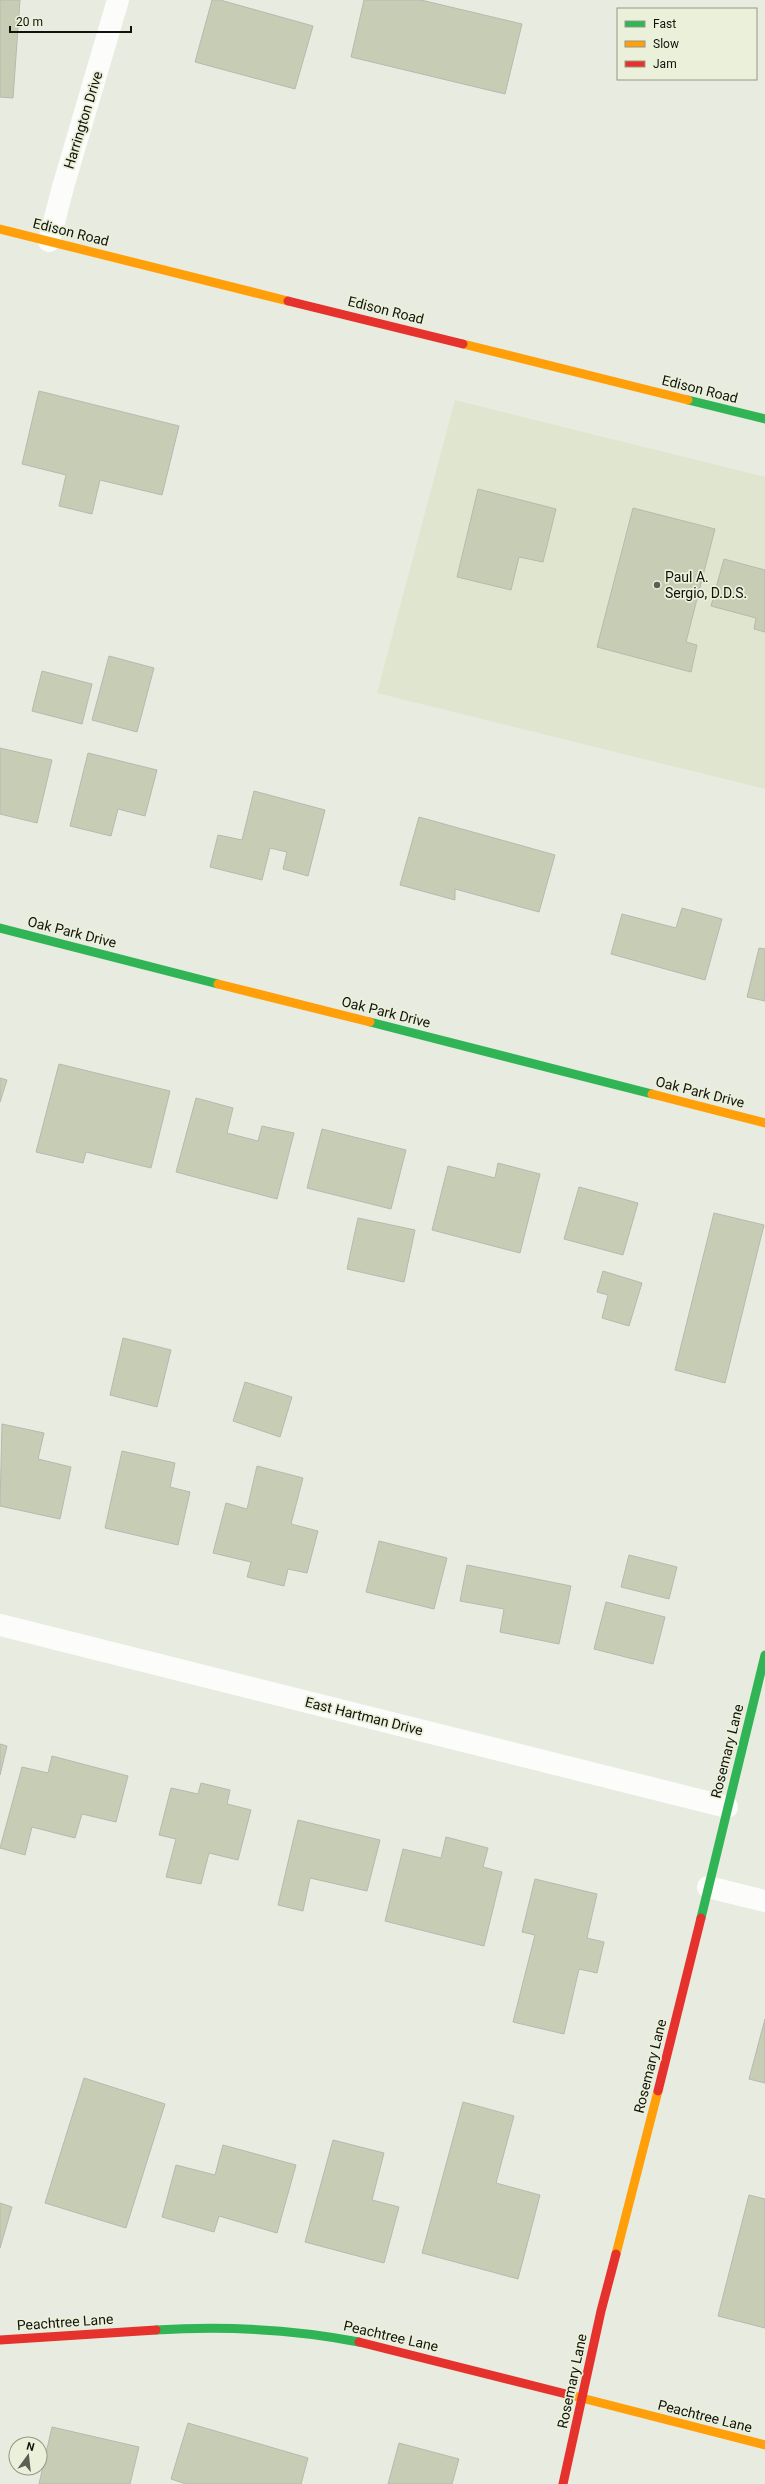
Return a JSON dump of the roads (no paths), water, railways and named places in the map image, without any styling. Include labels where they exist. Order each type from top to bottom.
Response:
[{"type":"street","name":"Harrington Drive","points":[[49,241],[62,187],[118,0]]},
{"type":"street","name":"Edison Road","points":[[0,229],[765,419]]},
{"type":"street","name":"Oak Park Drive","points":[[0,928],[765,1123]]},
{"type":"street","name":"East Hartman Drive","points":[[0,1625],[727,1807]]},
{"type":"street","name":"Rosemary Lane","points":[[563,2484],[583,2399],[601,2311],[632,2197],[765,1655]]},
{"type":"street","points":[[708,1887],[765,1901]]},
{"type":"street","name":"Peachtree Lane","points":[[0,2340],[192,2328],[313,2333],[366,2343],[765,2445]]},
{"type":"place","name":"Paul A. Sergio, D.D.S.","points":[[657,585]]}]
